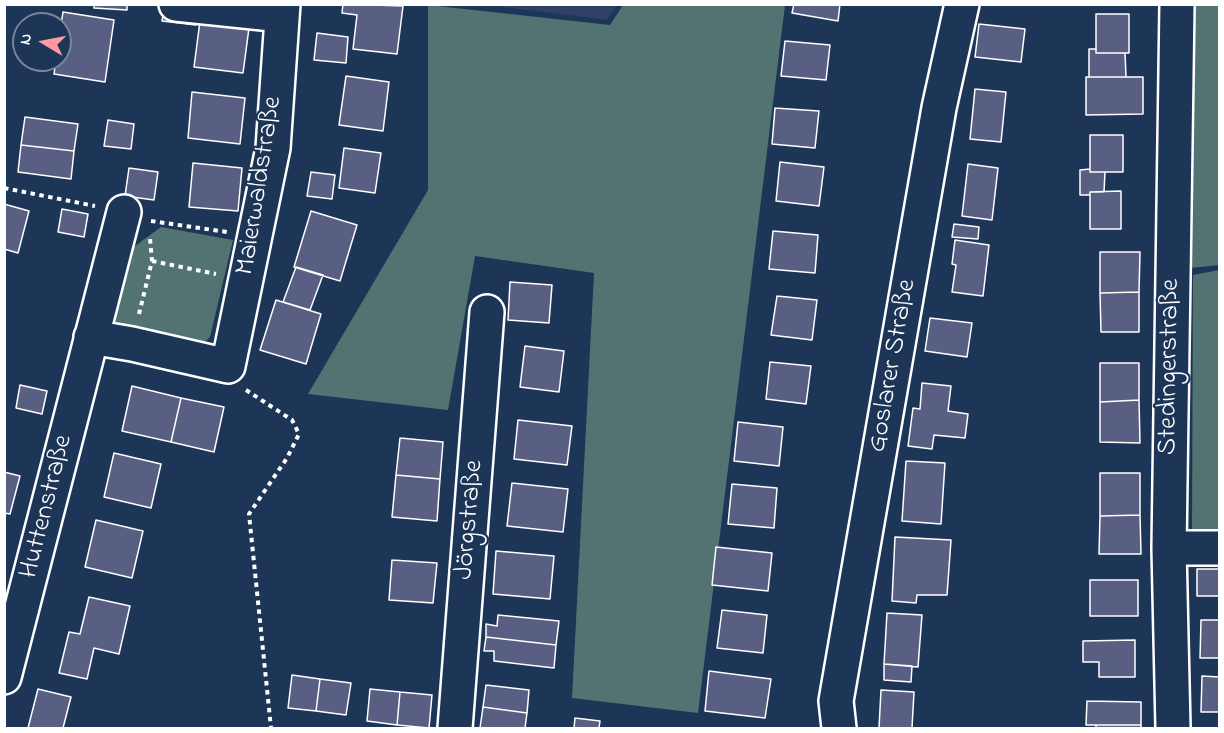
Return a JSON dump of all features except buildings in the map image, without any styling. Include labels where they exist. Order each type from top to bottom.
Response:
[{"type":"street","points":[[176,4],[282,10]]},
{"type":"street","name":"Goslarer Straße","points":[[839,729],[836,705],[840,678],[939,108],[962,4]]},
{"type":"street","name":"Stedingerstraße","points":[[1173,729],[1169,548],[1177,4]]},
{"type":"street","name":"Maierwaldstraße","points":[[228,366],[273,148],[282,10]]},
{"type":"street","name":"Huttenstraße","points":[[4,677],[91,337],[114,210]]},
{"type":"street","name":"Jörgstraße","points":[[454,729],[487,312]]},
{"type":"street","points":[[91,337],[228,366]]},
{"type":"street","points":[[1169,548],[1220,548]]},
{"type":"path","points":[[4,188],[75,200],[114,210]]},
{"type":"path","points":[[136,325],[152,261],[148,220],[216,231]]},
{"type":"path","points":[[152,261],[246,280]]},
{"type":"path","points":[[228,366],[245,389],[292,420],[299,434],[287,458],[249,514],[271,729]]},
{"type":"shaded area","points":[[487,5],[617,5],[607,20]]},
{"type":"green space","points":[[428,5],[610,25],[623,5],[785,5],[698,713],[572,698],[594,273],[475,256],[448,410],[308,394],[428,190]]},
{"type":"green space","points":[[1194,5],[1219,5],[1220,265],[1190,268]]},
{"type":"green space","points":[[161,227],[233,240],[210,337],[201,346],[115,328],[107,307],[120,257]]},
{"type":"green space","points":[[1219,270],[1219,532],[1192,532],[1193,275]]}]
